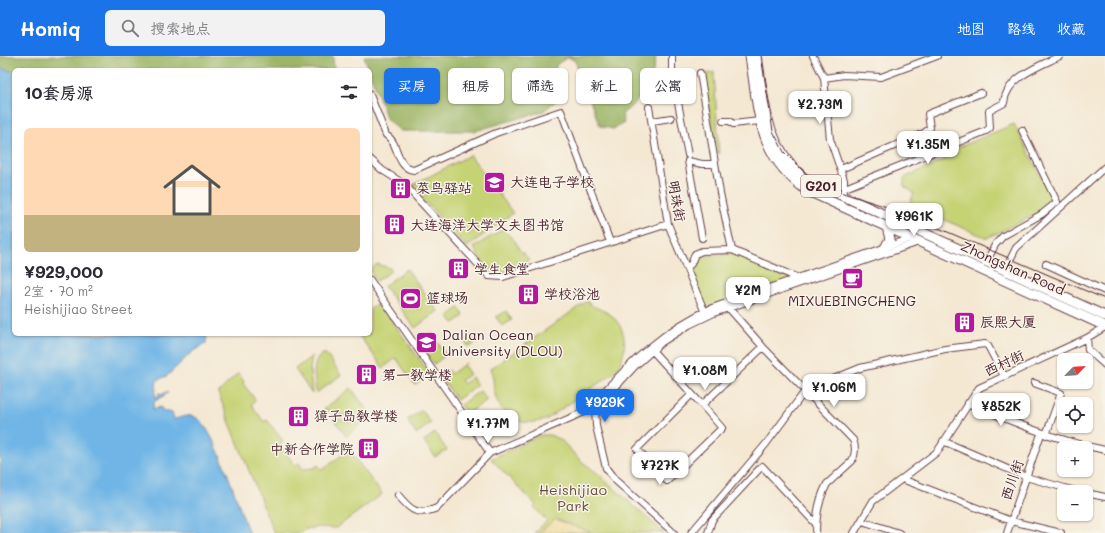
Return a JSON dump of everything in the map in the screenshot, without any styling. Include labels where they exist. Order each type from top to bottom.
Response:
[{"type":"highway","name":"Zhongshan Road","points":[[750,56],[760,121],[765,140],[775,158],[799,185],[808,191],[910,239],[1105,327]]},
{"type":"highway","name":"Zhongshan Road","points":[[757,56],[768,124],[782,154],[804,178],[843,192],[898,221],[1105,316]]},
{"type":"highway","points":[[885,248],[890,239],[887,227]]},
{"type":"highway","points":[[910,239],[926,239],[949,249],[961,250]]},
{"type":"street","points":[[672,56],[672,71],[688,155]]},
{"type":"street","points":[[813,56],[824,78],[830,139],[835,157],[841,169],[843,192],[981,134],[990,128],[989,111],[1004,103],[1007,91],[1012,84],[1020,77],[1060,56]]},
{"type":"street","points":[[824,78],[844,75],[881,77],[937,56]]},
{"type":"street","points":[[700,73],[714,164],[732,250]]},
{"type":"street","points":[[841,169],[924,133],[930,128],[928,114],[981,93]]},
{"type":"street","points":[[372,100],[386,135],[392,138],[401,163],[408,169],[414,170],[496,133],[561,110],[610,242]]},
{"type":"street","name":"明珠街","points":[[650,107],[668,224],[706,314]]},
{"type":"street","points":[[652,121],[671,118]]},
{"type":"street","points":[[723,121],[730,121],[733,124],[760,121]]},
{"type":"street","points":[[987,261],[995,245],[1003,236],[1042,214],[1057,202],[1022,130]]},
{"type":"street","points":[[372,161],[382,170],[404,184],[489,276],[503,277],[668,224]]},
{"type":"street","points":[[702,238],[688,161],[702,164],[714,164]]},
{"type":"street","points":[[1005,270],[1016,248],[1105,167]]},
{"type":"street","points":[[898,221],[910,239]]},
{"type":"street","points":[[674,533],[610,474],[601,451],[595,407],[598,398],[677,326],[798,278],[910,239]]},
{"type":"street","points":[[727,306],[896,250],[910,239]]},
{"type":"street","points":[[896,250],[910,239]]},
{"type":"street","points":[[687,268],[691,264],[695,254],[702,251],[732,250],[798,278]]},
{"type":"street","points":[[1046,264],[1105,291]]},
{"type":"street","points":[[372,283],[490,453]]},
{"type":"street","points":[[727,306],[856,446],[852,461],[827,484],[824,489],[816,524],[816,533]]},
{"type":"street","name":"西村街","points":[[854,533],[873,501],[937,452],[979,388],[1087,338],[1105,327]]},
{"type":"street","points":[[1087,338],[1088,350],[1105,365]]},
{"type":"street","points":[[691,533],[766,444],[804,390],[808,387],[860,368],[945,349],[984,344],[988,346],[1004,376]]},
{"type":"street","points":[[702,405],[763,346]]},
{"type":"street","points":[[650,349],[692,394],[722,428],[667,481],[637,449],[692,394]]},
{"type":"street","name":"西川街","points":[[1007,533],[1026,477],[1061,393],[1034,382]]},
{"type":"street","points":[[968,403],[1043,434],[1076,444],[1105,450]]},
{"type":"street","points":[[398,495],[409,508],[418,512],[427,512],[437,508],[490,453],[595,407]]},
{"type":"street","points":[[944,441],[1026,477],[1057,486]]},
{"type":"street","points":[[708,533],[712,520],[762,466],[816,524]]},
{"type":"street","points":[[902,479],[1011,521],[1061,533]]},
{"type":"street","points":[[1093,494],[1105,497]]},
{"type":"street","points":[[862,520],[899,533]]},
{"type":"green space","points":[[0,56],[333,56],[334,68],[12,68],[12,71],[0,68]]},
{"type":"green space","points":[[364,56],[656,56],[653,68],[640,68],[640,97],[622,114],[624,123],[613,129],[600,126],[592,104],[632,104],[632,68],[578,68],[575,61],[568,57],[557,64],[555,68],[512,68],[512,104],[552,104],[544,111],[475,131],[401,131],[387,120],[372,78],[372,68],[368,68]]},
{"type":"green space","points":[[714,72],[719,153],[717,153],[703,75]]},
{"type":"green space","points":[[1014,124],[1054,201],[1041,212],[987,238],[909,205],[914,193],[904,186],[904,178],[946,159],[945,153]]},
{"type":"green space","points":[[470,155],[513,213],[467,247],[411,186]]},
{"type":"green space","points":[[503,229],[515,241],[519,249],[529,259],[518,267],[501,272],[500,270],[486,268],[474,247]]},
{"type":"green space","points":[[733,253],[795,278],[706,309],[690,270],[697,257]]},
{"type":"green space","points":[[377,264],[390,268],[391,271],[376,281],[372,274],[372,268]]},
{"type":"green space","name":"篮球场","points":[[407,269],[438,311],[415,328],[384,286]]},
{"type":"green space","points":[[587,301],[614,318],[623,332],[623,356],[615,372],[547,419],[537,422],[528,422],[513,419],[507,415],[497,401],[494,391],[493,377],[490,369]]},
{"type":"green space","points":[[379,303],[430,374],[415,385],[396,358],[383,368],[359,336],[372,336],[372,308]]},
{"type":"green space","points":[[459,308],[464,316],[454,323],[448,316]]},
{"type":"green space","points":[[506,311],[512,320],[502,326],[496,317]]},
{"type":"green space","points":[[431,333],[446,355],[434,364],[418,342]]},
{"type":"green space","points":[[468,336],[472,336],[475,341],[472,346],[468,346],[465,343],[465,339]]},
{"type":"green space","points":[[323,354],[326,354],[341,375],[316,393],[314,377],[315,366],[316,361]]},
{"type":"green space","points":[[312,356],[310,370],[312,394],[295,369]]},
{"type":"green space","points":[[466,363],[464,366],[470,374],[461,380],[464,384],[472,377],[477,385],[457,400],[440,377],[448,370],[451,374]]},
{"type":"green space","points":[[238,373],[244,382],[243,384],[255,399],[255,401],[251,404],[264,422],[267,420],[283,441],[280,444],[295,466],[299,463],[303,469],[314,468],[318,465],[322,470],[349,450],[382,494],[336,528],[317,527],[306,529],[300,533],[274,533],[218,393]]},
{"type":"green space","points":[[351,388],[370,414],[369,418],[350,418],[324,409]]},
{"type":"green space","points":[[480,391],[487,400],[467,414],[460,405]]},
{"type":"green space","points":[[422,410],[431,423],[416,434],[407,420]]},
{"type":"green space","points":[[332,417],[352,423],[362,423],[346,436]]},
{"type":"green space","points":[[435,433],[447,450],[435,457],[424,441]]},
{"type":"green space","name":"Heishijiao Park","points":[[541,435],[550,435],[561,440],[581,461],[596,472],[664,533],[534,533],[547,521],[534,507],[536,505],[491,459]]},
{"type":"sand","points":[[555,519],[593,533],[539,533]]},
{"type":"water","points":[[0,68],[12,71],[12,336],[207,336],[206,343],[192,352],[167,376],[157,380],[155,397],[159,396],[159,392],[161,395],[166,392],[168,393],[154,402],[153,409],[161,407],[162,410],[172,413],[174,419],[191,416],[197,418],[204,425],[219,453],[249,533],[0,533]]},
{"type":"tram line","points":[[761,56],[773,131],[784,152],[809,177],[837,191],[896,210],[1105,299]]},
{"type":"place","name":"大连电子学校","points":[[495,182]]},
{"type":"place","name":"菜鸟驿站","points":[[400,188]]},
{"type":"place","name":"大连海洋大学文夫图书馆","points":[[394,225]]},
{"type":"place","name":"学生食堂","points":[[458,269]]},
{"type":"place","name":"MIXUEBINGCHENG","points":[[852,279]]},
{"type":"place","name":"学校浴池","points":[[528,294]]},
{"type":"place","name":"篮球场","points":[[410,298]]},
{"type":"place","name":"辰熙大厦","points":[[965,322]]},
{"type":"place","name":"Dalian Ocean University (DLOU)","points":[[426,343]]},
{"type":"place","name":"第一教学楼","points":[[367,375]]},
{"type":"place","name":"獐子岛教学楼","points":[[299,416]]},
{"type":"place","name":"中新合作学院","points":[[369,449]]}]
